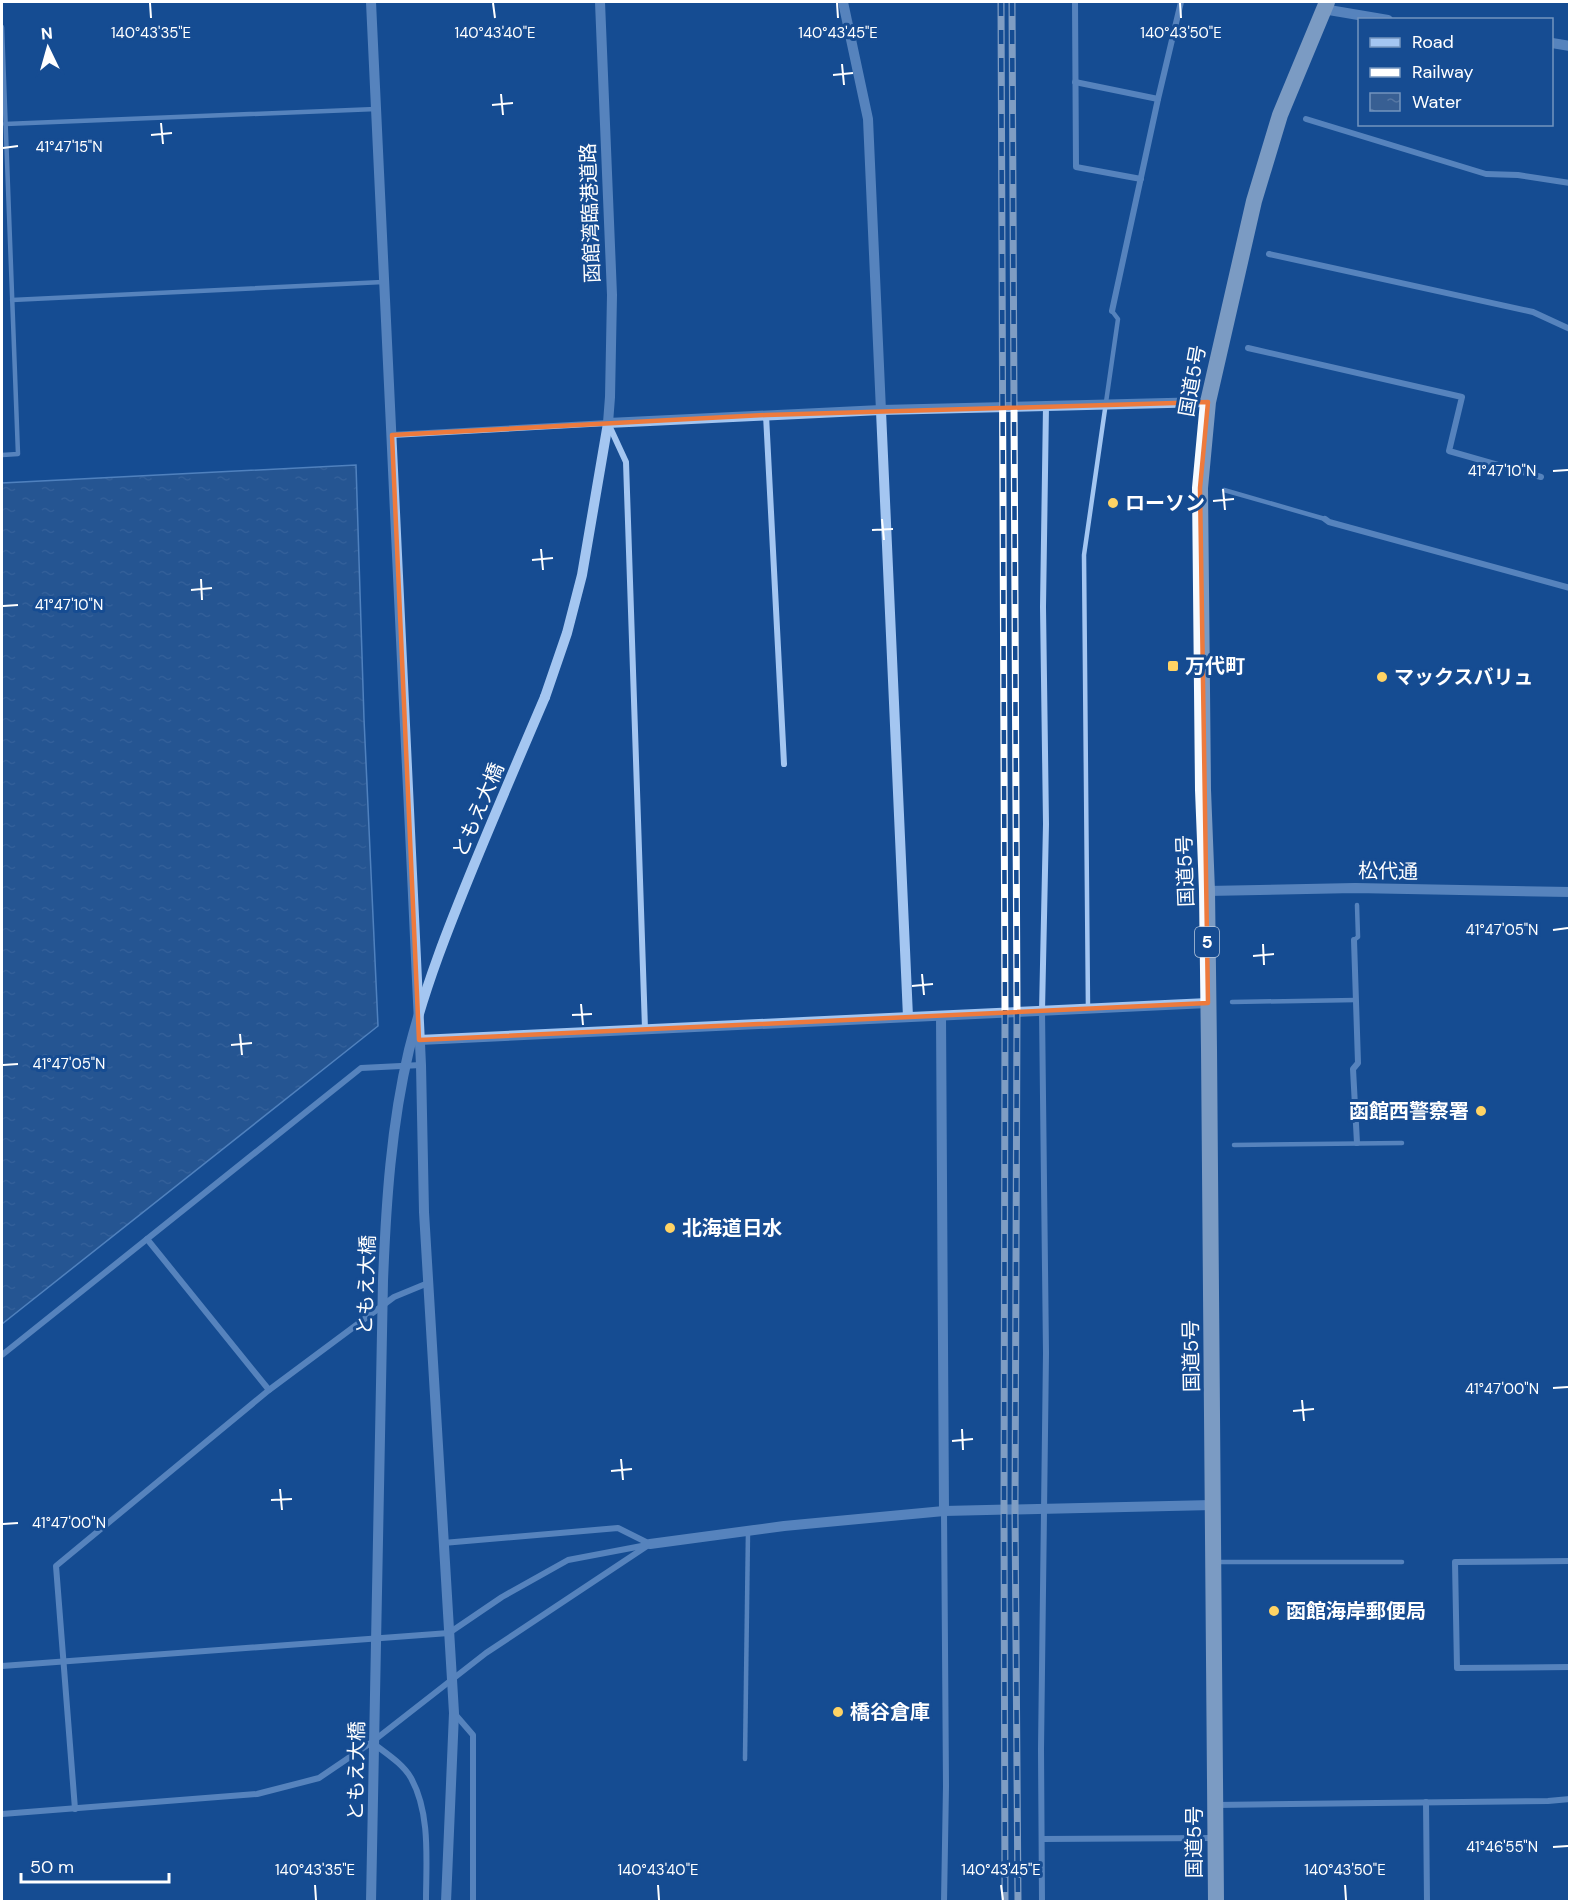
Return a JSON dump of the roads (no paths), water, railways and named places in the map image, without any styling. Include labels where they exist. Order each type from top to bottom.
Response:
[{"type":"highway","name":"国道5号","points":[[1216,1902],[1207,891],[1203,789],[1200,488],[1208,402],[1254,201],[1280,115],[1325,5]]},
{"type":"street","points":[[371,2],[421,1065],[424,1212],[454,1713],[446,1902]]},
{"type":"street","name":"函館湾臨港道路","points":[[545,697],[567,633],[582,575],[608,423],[612,295],[600,2]]},
{"type":"street","points":[[843,2],[868,119],[908,1017]]},
{"type":"street","points":[[1075,2],[1076,167],[1141,179]]},
{"type":"street","points":[[1112,311],[1181,2]]},
{"type":"street","points":[[1325,5],[1380,18]]},
{"type":"street","points":[[1553,43],[1569,46]]},
{"type":"street","points":[[1075,82],[1158,99]]},
{"type":"street","points":[[1306,119],[1486,174],[1518,175],[1569,183]]},
{"type":"street","points":[[1269,254],[1533,312],[1569,329]]},
{"type":"street","points":[[1248,348],[1462,397],[1449,451],[1541,477]]},
{"type":"street","points":[[392,435],[881,410],[1208,402]]},
{"type":"street","points":[[1042,1902],[1041,1749],[1046,1341],[1042,1011],[1046,824],[1043,607],[1046,406]]},
{"type":"street","points":[[766,415],[784,764]]},
{"type":"street","points":[[608,423],[626,462],[645,1029]]},
{"type":"street","points":[[1325,519],[1569,588]]},
{"type":"street","name":"ともえ大橋","points":[[371,1902],[383,1281],[386,1211],[397,1114],[409,1052],[423,999],[443,940],[545,697]]},
{"type":"street","name":"松代通","points":[[1207,891],[1355,888],[1569,892]]},
{"type":"street","points":[[1354,940],[1358,1063],[1353,1069],[1357,1143]]},
{"type":"street","points":[[419,1040],[1208,1003]]},
{"type":"street","points":[[941,1016],[946,1786],[944,1902]]},
{"type":"street","points":[[2,1355],[361,1068],[421,1065]]},
{"type":"street","points":[[147,1239],[269,1390]]},
{"type":"street","points":[[75,1809],[56,1566],[269,1390],[394,1297],[429,1283]]},
{"type":"street","points":[[2,1666],[449,1633],[502,1597],[568,1560],[650,1544],[748,1531],[944,1511],[1213,1505]]},
{"type":"street","points":[[443,1543],[618,1528],[650,1544]]},
{"type":"street","points":[[2,1814],[257,1794],[319,1778],[372,1742],[486,1653],[650,1544]]},
{"type":"street","points":[[1569,1561],[1455,1562],[1457,1668],[1569,1667]]},
{"type":"street","points":[[454,1713],[473,1735],[473,1902]]},
{"type":"street","points":[[372,1742],[397,1762],[410,1777],[420,1798],[424,1821],[426,1902]]},
{"type":"street","points":[[1215,1805],[1569,1799]]},
{"type":"street","points":[[1426,1802],[1427,1902]]},
{"type":"street","points":[[1042,1839],[1215,1838]]},
{"type":"lane","points":[[2,27],[18,454],[2,455]]},
{"type":"lane","points":[[5,124],[376,109]]},
{"type":"lane","points":[[2,213],[9,212]]},
{"type":"lane","points":[[12,300],[383,282]]},
{"type":"lane","points":[[1088,1009],[1084,555],[1118,319],[1112,311]]},
{"type":"lane","points":[[1224,490],[1325,519]]},
{"type":"lane","points":[[1354,940],[1358,937],[1357,905]]},
{"type":"lane","points":[[1232,1002],[1356,1000]]},
{"type":"lane","points":[[1234,1145],[1402,1143]]},
{"type":"lane","points":[[745,1759],[748,1531]]},
{"type":"lane","points":[[1214,1562],[1402,1562]]},
{"type":"water","points":[[356,465],[364,719],[378,1026],[2,1324],[2,483]]},
{"type":"railway","points":[[1001,2],[1005,1013],[1005,1902]]},
{"type":"railway","points":[[1012,2],[1017,1012],[1015,1510],[1018,1902]]},
{"type":"place","name":"ローソン","points":[[1113,503]]},
{"type":"place","name":"万代町","points":[[1173,666]]},
{"type":"place","name":"マックスバリュ","points":[[1382,677]]},
{"type":"place","name":"函館西警察署","points":[[1481,1111]]},
{"type":"place","name":"北海道日水","points":[[670,1228]]},
{"type":"place","name":"函館海岸郵便局","points":[[1274,1611]]},
{"type":"place","name":"橋谷倉庫","points":[[838,1712]]}]
